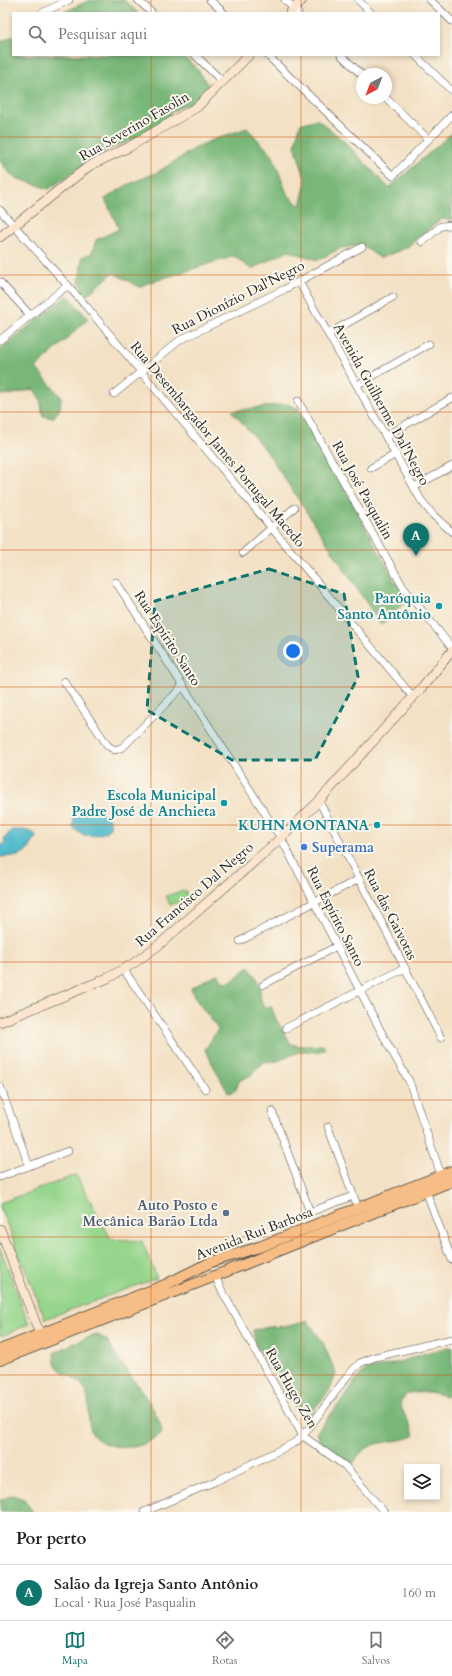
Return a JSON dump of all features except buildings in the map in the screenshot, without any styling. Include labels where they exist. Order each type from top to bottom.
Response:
[{"type":"main road","name":"Avenida Rui Barbosa","points":[[0,1360],[42,1338],[165,1285],[209,1263],[242,1254],[452,1171]]},
{"type":"main road","name":"Avenida Rui Barbosa","points":[[0,1350],[42,1338],[214,1277],[452,1181]]},
{"type":"main road","points":[[209,1263],[204,1268],[205,1274],[214,1277]]},
{"type":"street","points":[[44,12],[69,0]]},
{"type":"street","points":[[138,0],[151,12]]},
{"type":"street","points":[[210,0],[223,12]]},
{"type":"street","points":[[285,0],[294,12],[302,0]]},
{"type":"street","points":[[358,0],[370,12]]},
{"type":"street","points":[[430,0],[452,21]]},
{"type":"street","points":[[196,56],[223,82]]},
{"type":"street","name":"Rua Severino Fasolin","points":[[0,237],[85,168],[98,160],[129,146],[163,125],[190,112],[203,102],[248,56]]},
{"type":"street","points":[[268,56],[393,176],[452,115]]},
{"type":"street","points":[[342,56],[356,69]]},
{"type":"street","points":[[416,56],[452,91]]},
{"type":"street","points":[[392,104],[428,139]]},
{"type":"street","name":"Rua Desembargador James Portugal Macedo","points":[[0,210],[68,285],[141,371],[413,697]]},
{"type":"street","points":[[422,242],[441,226],[452,225]]},
{"type":"street","name":"Rua Dionízio Dal'Negro","points":[[114,394],[141,371],[187,336],[299,282],[362,247]]},
{"type":"street","points":[[0,282],[30,315]]},
{"type":"street","name":"Avenida Guilherme Dal'Negro","points":[[299,282],[414,487],[433,515],[452,532]]},
{"type":"street","points":[[0,340],[68,285]]},
{"type":"street","points":[[328,334],[393,297]]},
{"type":"street","points":[[357,385],[429,344]]},
{"type":"street","points":[[386,436],[452,398]]},
{"type":"street","name":"Rua José Pasqualin","points":[[298,401],[403,587],[452,648]]},
{"type":"street","points":[[371,468],[396,454]]},
{"type":"street","points":[[414,487],[452,466]]},
{"type":"street","points":[[243,553],[294,508]]},
{"type":"street","name":"Rua Espírito Santo","points":[[116,582],[281,838],[386,1043],[409,1081],[441,1175]]},
{"type":"street","name":"Rua Francisco Dal Negro","points":[[0,1022],[92,986],[124,970],[160,944],[281,838],[319,801],[413,697],[452,651]]},
{"type":"street","points":[[64,681],[108,746],[115,750],[123,747],[183,686]]},
{"type":"street","name":"Rua das Gaivotas","points":[[319,801],[440,1038]]},
{"type":"street","points":[[240,941],[359,879]]},
{"type":"street","points":[[263,985],[337,946]]},
{"type":"street","points":[[286,1028],[404,968]]},
{"type":"street","points":[[124,970],[205,1089]]},
{"type":"street","points":[[0,1086],[29,1166]]},
{"type":"street","points":[[272,1111],[310,1212],[353,1196]]},
{"type":"street","points":[[328,1128],[358,1208]]},
{"type":"street","points":[[0,1177],[68,1151]]},
{"type":"street","points":[[426,1191],[452,1260]]},
{"type":"street","points":[[0,1229],[42,1338]]},
{"type":"street","name":"Rua Hugo Zen","points":[[214,1277],[303,1436],[345,1466],[384,1512]]},
{"type":"street","points":[[144,1512],[285,1449],[303,1436],[348,1375],[360,1363],[374,1357],[452,1339]]},
{"type":"highlighted area","points":[[269,569],[344,594],[358,677],[315,760],[232,760],[147,710],[155,601]]},
{"type":"green space","points":[[90,0],[124,0],[137,12],[64,12]]},
{"type":"green space","points":[[12,36],[12,56],[183,56],[198,70],[211,89],[192,106],[184,105],[170,113],[169,118],[138,138],[102,152],[49,189],[13,177],[0,161],[0,42]]},
{"type":"green space","points":[[317,119],[344,141],[389,188],[452,133],[452,220],[441,219],[406,248],[380,258],[361,245],[341,248],[318,260],[288,251],[251,269],[234,256],[145,284],[140,287],[113,273],[86,296],[79,282],[82,257],[92,253],[96,240],[119,229],[105,199],[127,185],[158,172],[194,149],[210,141],[247,128],[273,156],[287,194],[300,206],[306,182],[295,145],[300,124]]},
{"type":"green space","points":[[68,295],[88,319],[36,368],[61,397],[60,409],[53,418],[43,416],[40,399],[34,389],[14,394],[0,395],[0,349]]},
{"type":"green space","points":[[287,404],[299,409],[344,487],[394,580],[408,599],[381,625],[267,452],[232,411]]},
{"type":"green space","points":[[185,890],[188,899],[170,905],[166,896]]},
{"type":"green space","points":[[249,967],[256,976],[259,984],[262,1004],[264,1007],[271,1006],[276,1019],[291,1044],[300,1046],[323,1045],[325,1049],[317,1052],[305,1051],[296,1053],[278,1061],[263,1062],[251,1075],[239,1081],[236,1090],[228,1093],[205,1050],[218,1029],[194,997],[191,988],[211,976],[218,974],[224,982],[231,981]]},
{"type":"green space","points":[[76,1175],[111,1239],[142,1241],[157,1278],[45,1319],[0,1207],[0,1203]]},
{"type":"green space","points":[[0,1248],[29,1324],[0,1337]]},
{"type":"green space","points":[[308,1321],[323,1343],[336,1374],[330,1390],[304,1421],[256,1346],[253,1330],[269,1327],[289,1326]]},
{"type":"green space","points":[[97,1335],[107,1340],[120,1362],[147,1399],[160,1422],[162,1433],[149,1442],[136,1446],[123,1447],[107,1444],[95,1438],[90,1426],[86,1391],[77,1380],[62,1371],[55,1364],[54,1353],[86,1338]]},
{"type":"green space","points":[[452,1347],[452,1398],[435,1393],[418,1392],[406,1394],[400,1403],[414,1436],[379,1443],[372,1446],[358,1456],[352,1465],[320,1442],[317,1432],[322,1424],[343,1400],[358,1377],[366,1369],[377,1368]]},
{"type":"green space","points":[[13,1495],[24,1499],[33,1512],[0,1512],[0,1500]]},
{"type":"water","points":[[98,808],[110,820],[110,828],[100,834],[83,835],[73,827],[74,814]]},
{"type":"water","points":[[12,830],[24,830],[34,833],[36,837],[29,849],[18,856],[0,857],[0,845],[5,843],[4,839]]},
{"type":"place","name":"Salão da Igreja Santo Antônio","points":[[416,556]]},
{"type":"place","name":"Paróquia Santo Antônio","points":[[439,606]]},
{"type":"place","name":"Escola Municipal Padre José de Anchieta","points":[[224,803]]},
{"type":"place","name":"KUHN MONTANA","points":[[377,825]]},
{"type":"place","name":"Superama","points":[[304,847]]},
{"type":"place","name":"Auto Posto e Mecânica Barão Ltda","points":[[226,1213]]}]
